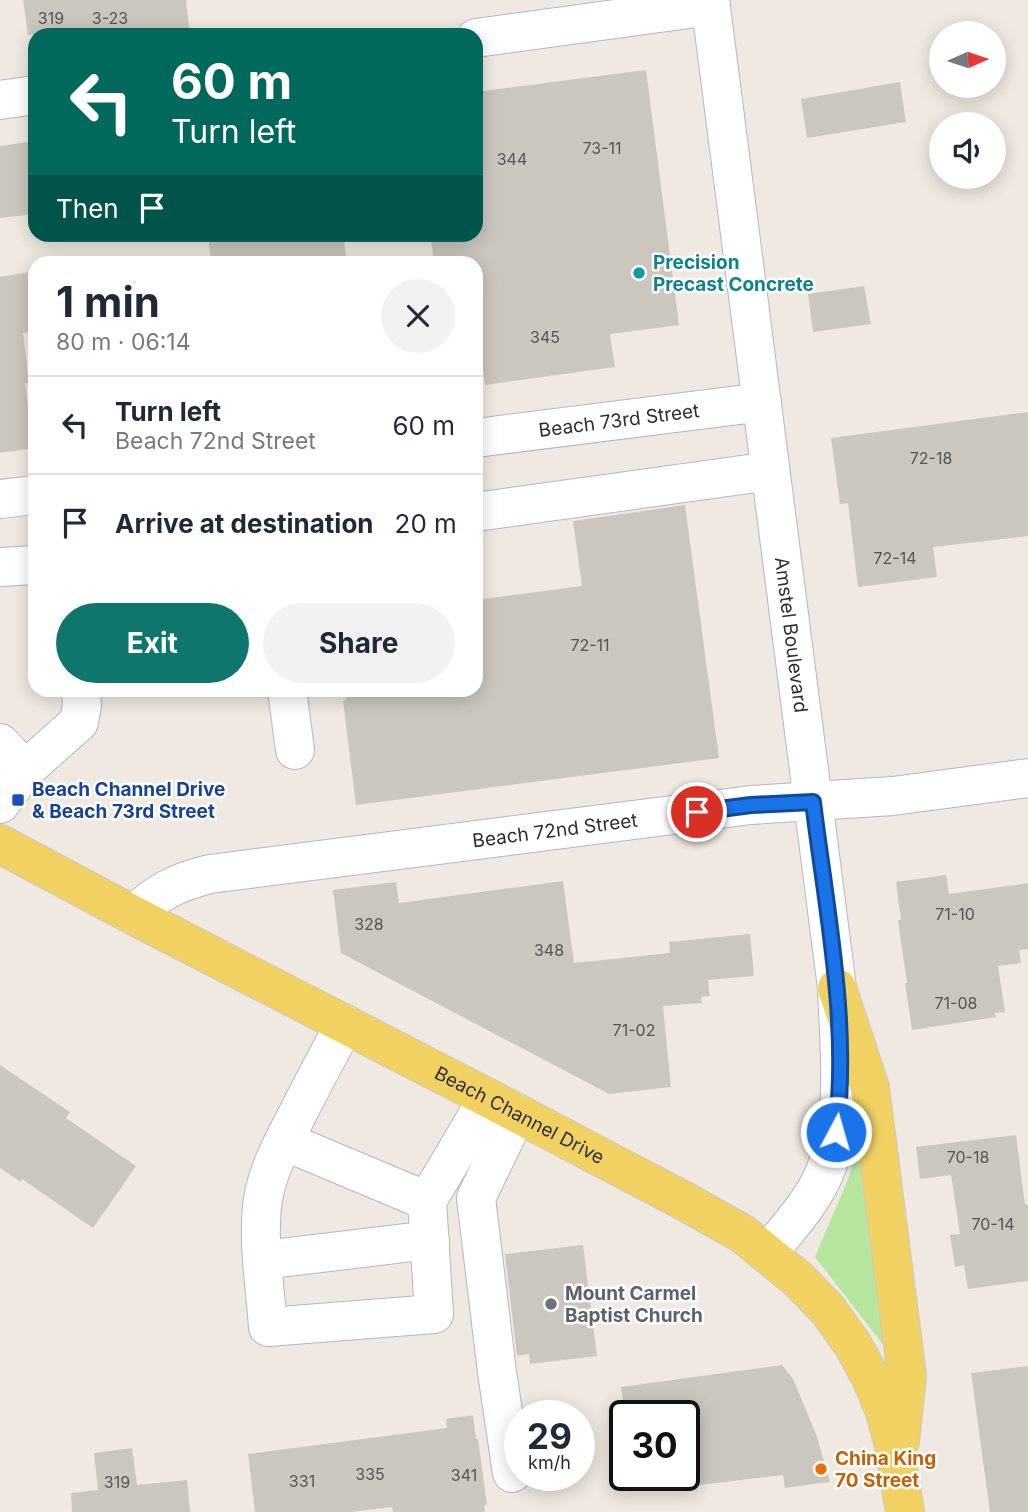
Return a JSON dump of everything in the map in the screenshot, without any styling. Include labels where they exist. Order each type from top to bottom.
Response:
[{"type":"main road","name":"Beach Channel Drive","points":[[0,844],[425,1067],[503,1105],[743,1234],[813,1294],[853,1345],[878,1395],[892,1437],[905,1512]]},
{"type":"main road","points":[[837,988],[870,1088],[907,1376],[898,1464]]},
{"type":"street","points":[[483,36],[711,3]]},
{"type":"street","name":"Amstel Boulevard","points":[[711,3],[837,988],[840,1087],[836,1132],[824,1174],[796,1218],[768,1253]]},
{"type":"street","points":[[0,100],[28,97]]},
{"type":"street","name":"Beach 73rd Street","points":[[483,437],[762,402]]},
{"type":"street","points":[[483,511],[770,471]]},
{"type":"street","points":[[0,499],[28,496]]},
{"type":"street","points":[[0,567],[28,565]]},
{"type":"street","points":[[0,804],[12,757],[79,722],[81,697]]},
{"type":"street","points":[[288,697],[295,750]]},
{"type":"street","name":"Beach 72nd Street","points":[[133,915],[167,888],[210,874],[751,805],[893,796],[1028,778]]},
{"type":"street","points":[[345,1024],[284,1141],[273,1165],[264,1198],[262,1260],[268,1327],[434,1314],[427,1201],[503,1105]]},
{"type":"street","points":[[503,1105],[476,1198],[504,1419]]},
{"type":"street","points":[[284,1141],[427,1201]]},
{"type":"street","points":[[262,1260],[430,1240]]},
{"type":"green space","points":[[856,1150],[862,1164],[888,1351],[815,1257],[849,1177]]},
{"type":"building","points":[[23,0],[186,0],[189,28],[28,28],[28,35]]},
{"type":"building","points":[[646,70],[679,325],[610,334],[615,367],[485,385],[483,256],[433,256],[431,242],[483,242],[483,91]]},
{"type":"building","points":[[900,82],[906,122],[807,138],[801,99]]},
{"type":"building","points":[[28,142],[28,215],[0,218],[0,146]]},
{"type":"building","points":[[209,242],[344,242],[346,256],[210,256]]},
{"type":"building","points":[[28,272],[28,332],[23,333],[28,375],[28,383],[25,383],[28,449],[0,453],[0,277]]},
{"type":"building","points":[[864,286],[871,324],[813,332],[808,294]]},
{"type":"building","points":[[1028,412],[1028,536],[933,547],[937,577],[858,587],[848,503],[840,504],[831,438]]},
{"type":"building","points":[[685,505],[719,758],[356,805],[343,701],[345,697],[483,697],[483,599],[582,586],[573,521]]},
{"type":"building","points":[[946,875],[949,894],[1028,883],[1028,949],[1019,950],[1021,963],[998,966],[1005,1012],[995,1013],[996,1017],[912,1030],[896,882]]},
{"type":"building","points":[[563,881],[574,963],[670,953],[669,942],[750,934],[754,976],[708,980],[710,996],[701,997],[702,1003],[663,1006],[671,1087],[609,1094],[341,953],[333,890],[396,882],[399,903]]},
{"type":"building","points":[[0,1065],[70,1112],[66,1118],[136,1166],[93,1228],[22,1179],[21,1182],[0,1168]]},
{"type":"building","points":[[1016,1135],[1025,1205],[1028,1204],[1028,1281],[968,1289],[964,1265],[955,1267],[950,1235],[960,1234],[951,1175],[920,1179],[916,1147]]},
{"type":"building","name":"Mount Carmel Baptist Church","points":[[583,1245],[597,1356],[530,1364],[529,1354],[517,1356],[505,1254]]},
{"type":"building","points":[[782,1365],[793,1379],[816,1434],[830,1482],[785,1488],[783,1475],[700,1485],[700,1400],[623,1400],[621,1387]]},
{"type":"building","points":[[1028,1366],[1028,1512],[990,1512],[971,1373]]},
{"type":"building","points":[[473,1415],[487,1505],[484,1506],[485,1512],[393,1512],[392,1507],[351,1512],[255,1512],[248,1454],[447,1428],[446,1419]]},
{"type":"building","points":[[132,1448],[137,1485],[187,1480],[190,1512],[72,1512],[71,1493],[98,1490],[94,1453]]},
{"type":"place","name":"Precision Precast Concrete","points":[[639,273]]},
{"type":"place","name":"Beach Channel Drive & Beach 73rd Street","points":[[18,800]]},
{"type":"place","name":"Mount Carmel Baptist Church","points":[[551,1304]]},
{"type":"place","name":"China King 70 Street","points":[[821,1469]]},
{"type":"route","points":[[697,812],[751,805],[813,802],[837,988],[840,1087],[836,1132]]}]
